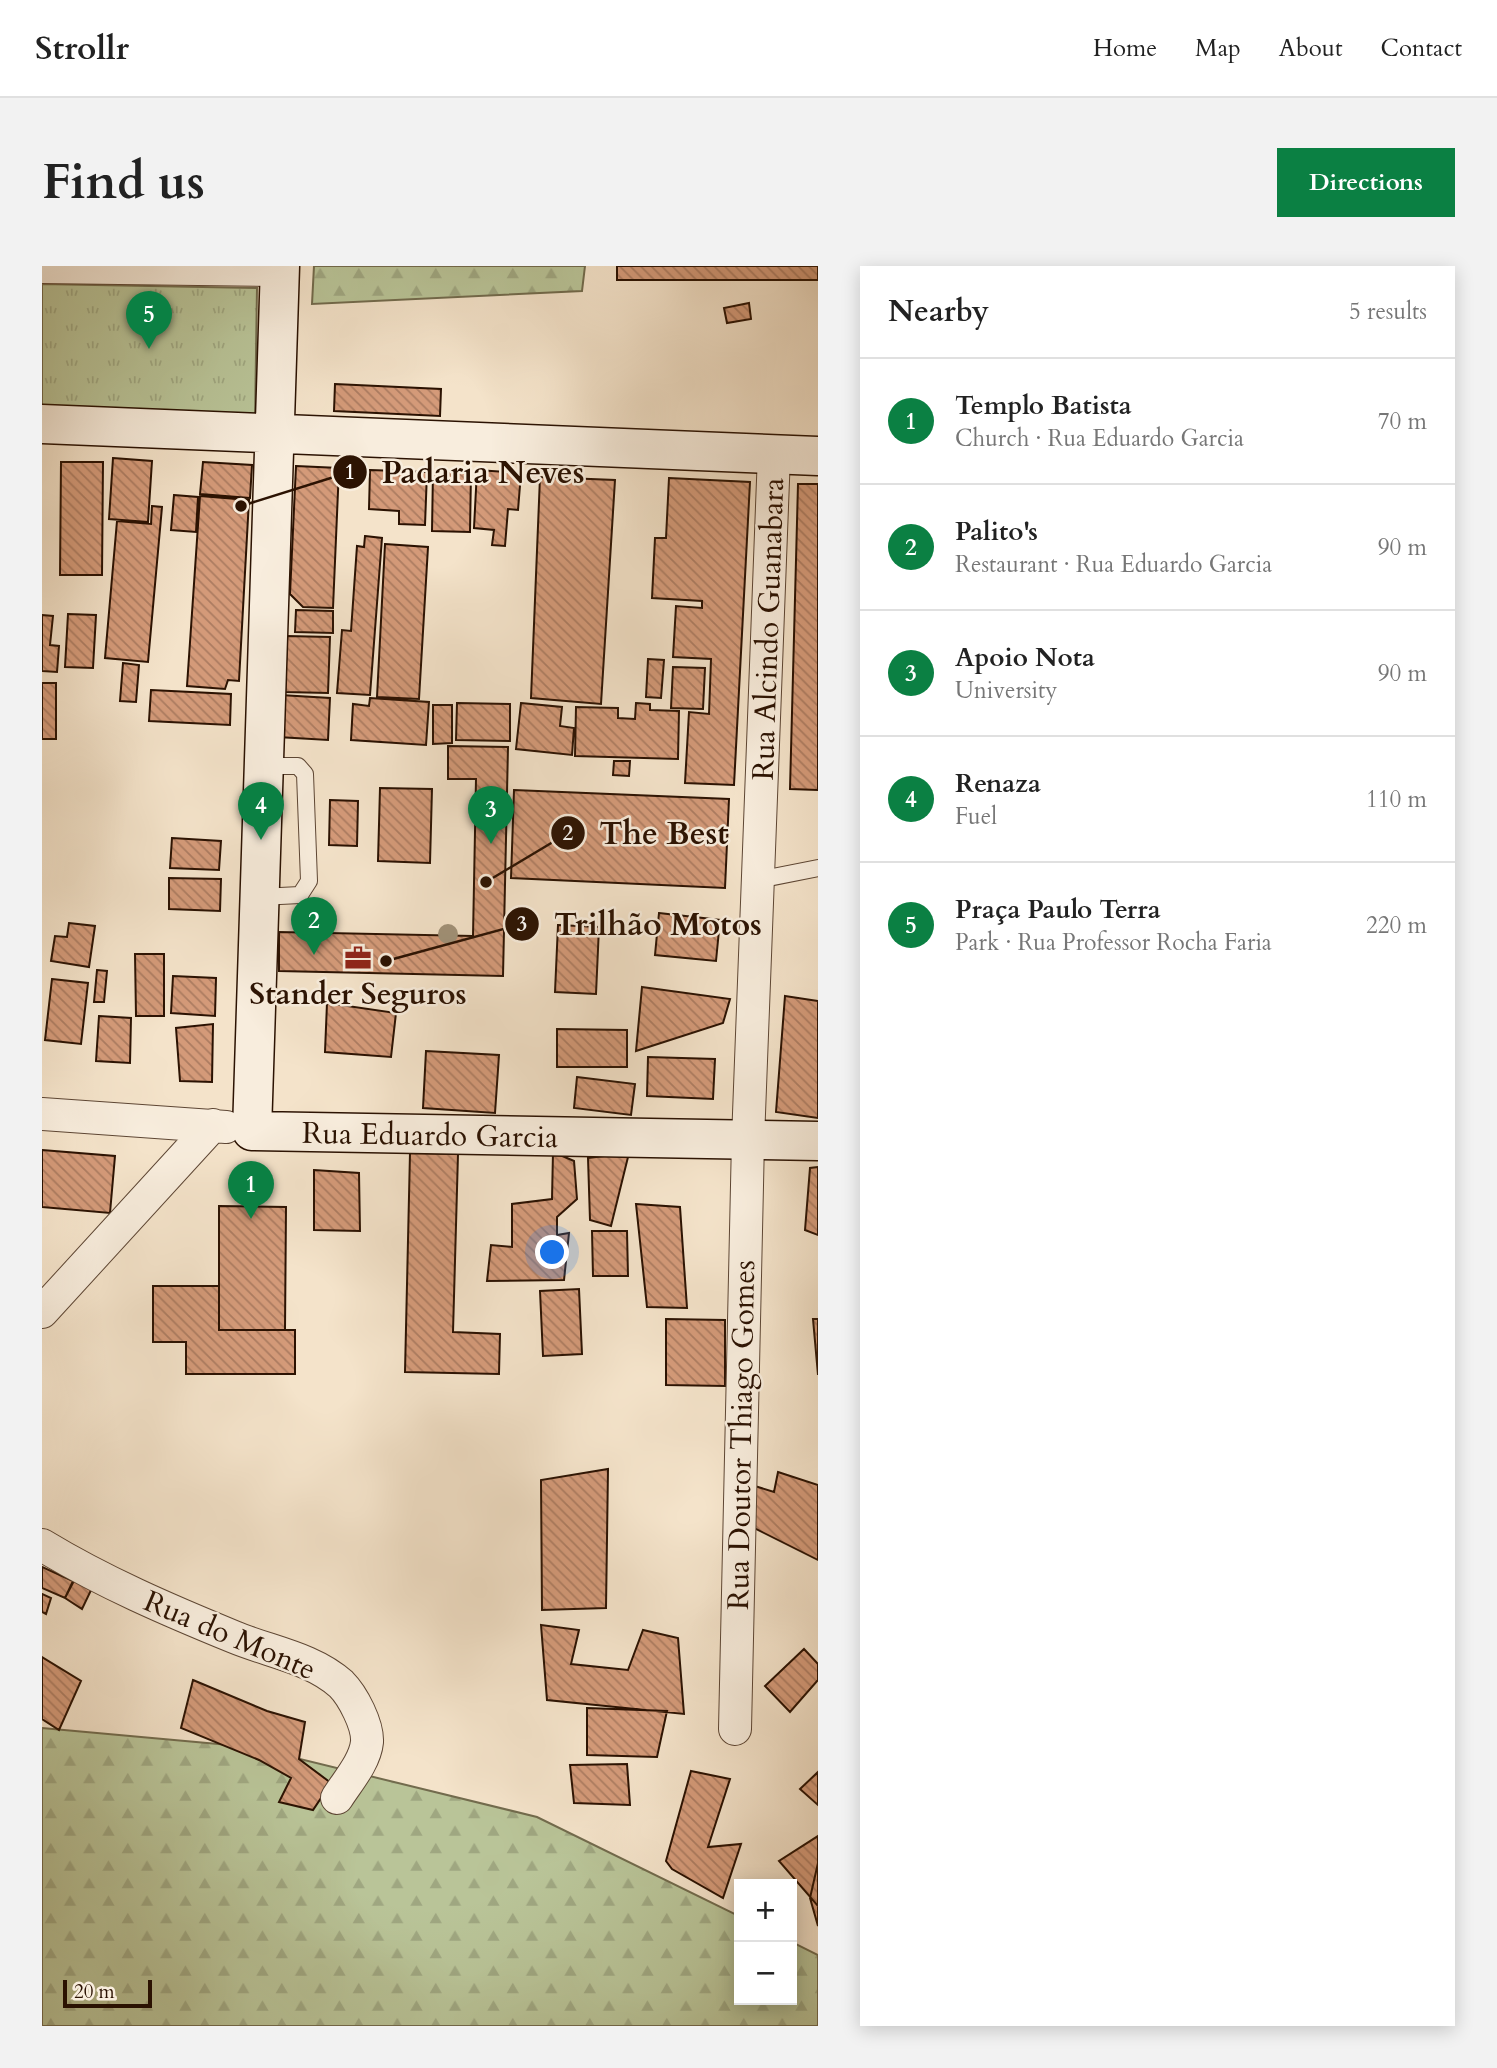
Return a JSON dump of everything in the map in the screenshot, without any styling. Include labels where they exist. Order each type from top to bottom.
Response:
[{"type":"main road","points":[[252,1131],[280,268]]},
{"type":"main road","points":[[42,424],[818,456]]},
{"type":"main road","name":"Rua Eduardo Garcia","points":[[252,1131],[818,1141]]},
{"type":"street","points":[[42,267],[280,268]]},
{"type":"street","name":"Rua Alcindo Guanabara","points":[[748,1140],[774,454]]},
{"type":"street","name":"Rua Eduardo Garcia","points":[[42,1114],[213,1125],[252,1131]]},
{"type":"street","points":[[42,1312],[213,1125]]},
{"type":"street","name":"Rua Doutor Thiago Gomes","points":[[735,1729],[748,1140]]},
{"type":"street","name":"Rua do Monte","points":[[42,1545],[149,1603],[250,1644],[302,1660],[342,1685],[358,1709],[367,1741],[359,1764],[337,1798]]},
{"type":"lane","points":[[758,880],[818,868]]},
{"type":"green space","points":[[314,266],[585,266],[582,291],[312,304]]},
{"type":"green space","points":[[42,284],[257,288],[255,420],[42,411]]},
{"type":"green space","points":[[42,1728],[251,1747],[537,1817],[734,1914],[734,2005],[797,2005],[797,1944],[818,1955],[818,2026],[42,2026]]},
{"type":"building","points":[[617,266],[818,266],[818,280],[617,280]]},
{"type":"building","points":[[749,303],[751,319],[727,323],[724,308]]},
{"type":"building","points":[[335,384],[441,389],[440,416],[334,411]]},
{"type":"building","points":[[113,458],[152,461],[148,522],[109,519]]},
{"type":"building","points":[[61,462],[103,462],[102,575],[60,575]]},
{"type":"building","points":[[203,462],[252,465],[250,498],[200,494]]},
{"type":"building","points":[[296,466],[339,468],[333,608],[303,607],[290,594]]},
{"type":"building","points":[[370,470],[427,472],[425,525],[399,524],[399,511],[369,509]]},
{"type":"building","points":[[477,470],[521,473],[518,510],[508,509],[505,546],[492,545],[494,530],[474,528]]},
{"type":"building","points":[[433,471],[471,472],[470,532],[432,531]]},
{"type":"building","points":[[540,477],[615,480],[601,704],[531,698]]},
{"type":"building","points":[[669,478],[750,482],[734,785],[685,783],[689,712],[709,714],[711,659],[673,657],[676,606],[702,608],[702,601],[652,598],[655,538],[666,538]]},
{"type":"building","points":[[798,484],[818,484],[818,790],[790,789]]},
{"type":"building","points":[[174,495],[198,497],[196,532],[171,530]]},
{"type":"building","points":[[200,496],[249,500],[239,681],[228,680],[225,689],[187,686]]},
{"type":"building","points":[[152,506],[162,507],[148,662],[105,658],[117,521],[151,524]]},
{"type":"building","points":[[365,536],[382,538],[370,695],[337,693],[342,630],[351,631],[357,546],[364,547]]},
{"type":"building","points":[[385,544],[428,547],[419,699],[377,697]]},
{"type":"building","points":[[296,610],[333,611],[333,633],[295,632]]},
{"type":"building","points":[[68,614],[96,615],[93,668],[65,667]]},
{"type":"building","points":[[42,615],[53,616],[50,645],[59,646],[57,672],[42,671]]},
{"type":"building","points":[[287,636],[330,637],[328,693],[285,692]]},
{"type":"building","points":[[648,659],[664,660],[661,698],[646,697]]},
{"type":"building","points":[[123,663],[139,665],[136,702],[120,701]]},
{"type":"building","points":[[673,667],[705,668],[703,709],[671,708]]},
{"type":"building","points":[[42,683],[56,683],[56,739],[42,739]]},
{"type":"building","points":[[151,690],[231,694],[230,725],[149,721]]},
{"type":"building","points":[[280,695],[330,698],[328,740],[278,737]]},
{"type":"building","points":[[370,698],[429,702],[426,745],[351,740],[353,704],[369,706]]},
{"type":"building","points":[[457,703],[510,704],[510,741],[456,740]]},
{"type":"building","points":[[521,703],[562,707],[560,726],[574,728],[572,755],[516,749]]},
{"type":"building","points":[[636,703],[650,704],[650,710],[679,711],[678,759],[575,756],[576,707],[618,708],[618,718],[635,719]]},
{"type":"building","points":[[433,705],[452,705],[452,743],[433,744]]},
{"type":"building","points":[[448,746],[508,747],[503,976],[279,971],[279,932],[473,936],[476,779],[448,779]]},
{"type":"building","points":[[614,761],[630,761],[629,776],[613,775]]},
{"type":"building","points":[[380,788],[432,789],[430,863],[378,861]]},
{"type":"building","points":[[514,790],[729,799],[725,888],[511,878]]},
{"type":"building","points":[[330,800],[358,801],[357,846],[329,845]]},
{"type":"building","points":[[172,838],[221,841],[219,870],[170,868]]},
{"type":"building","points":[[169,878],[221,879],[220,911],[169,909]]},
{"type":"building","points":[[659,913],[720,920],[716,961],[655,955]]},
{"type":"building","points":[[69,923],[95,926],[89,967],[51,961],[55,936],[67,937]]},
{"type":"building","points":[[558,925],[599,927],[596,994],[555,992]]},
{"type":"building","points":[[135,954],[164,954],[164,1016],[136,1016]]},
{"type":"building","points":[[97,970],[107,971],[104,1002],[94,1002]]},
{"type":"building","points":[[173,976],[216,978],[215,1016],[171,1013]]},
{"type":"building","points":[[52,979],[88,983],[81,1044],[45,1040]]},
{"type":"building","points":[[642,987],[730,999],[723,1023],[636,1051]]},
{"type":"building","points":[[785,996],[818,1001],[818,1118],[776,1112]]},
{"type":"building","points":[[327,1003],[396,1013],[391,1057],[325,1052]]},
{"type":"building","points":[[99,1016],[131,1018],[130,1063],[96,1061]]},
{"type":"building","points":[[213,1024],[212,1082],[180,1081],[176,1028]]},
{"type":"building","points":[[557,1029],[627,1030],[627,1067],[557,1067]]},
{"type":"building","points":[[426,1051],[499,1055],[495,1113],[423,1108]]},
{"type":"building","points":[[648,1057],[715,1059],[713,1099],[647,1096]]},
{"type":"building","points":[[577,1077],[635,1084],[631,1115],[574,1108]]},
{"type":"building","points":[[42,1150],[115,1156],[110,1213],[42,1207]]},
{"type":"building","points":[[553,1152],[574,1161],[577,1199],[557,1217],[557,1235],[569,1233],[564,1280],[487,1281],[491,1245],[512,1247],[512,1204],[552,1199]]},
{"type":"building","points":[[410,1153],[458,1154],[453,1332],[500,1334],[499,1374],[405,1372]]},
{"type":"building","points":[[629,1153],[611,1226],[590,1220],[588,1158]]},
{"type":"building","points":[[818,1167],[818,1235],[805,1230],[810,1168]]},
{"type":"building","points":[[314,1170],[359,1173],[360,1231],[314,1230]]},
{"type":"building","points":[[636,1204],[680,1207],[687,1308],[647,1307]]},
{"type":"building","points":[[219,1206],[286,1207],[285,1330],[219,1330]]},
{"type":"building","points":[[592,1231],[627,1231],[628,1276],[593,1276]]},
{"type":"building","points":[[153,1286],[219,1286],[219,1330],[295,1330],[295,1374],[186,1374],[186,1342],[153,1342]]},
{"type":"building","points":[[579,1289],[582,1354],[543,1356],[540,1291]]},
{"type":"building","points":[[666,1319],[725,1320],[725,1386],[666,1385]]},
{"type":"building","points":[[813,1319],[818,1319],[818,1375]]},
{"type":"building","points":[[608,1469],[606,1608],[542,1610],[541,1480]]},
{"type":"building","points":[[778,1472],[818,1485],[818,1560],[748,1525],[755,1486],[774,1492]]},
{"type":"building","points":[[42,1567],[73,1581],[65,1598],[42,1588]]},
{"type":"building","points":[[77,1575],[94,1584],[82,1609],[65,1598]]},
{"type":"building","points":[[42,1594],[51,1598],[46,1614],[42,1612]]},
{"type":"building","points":[[541,1625],[579,1630],[571,1664],[628,1670],[643,1630],[678,1638],[684,1714],[547,1700]]},
{"type":"building","points":[[804,1649],[818,1664],[818,1680],[790,1712],[765,1686]]},
{"type":"building","points":[[42,1657],[81,1681],[59,1730],[42,1719]]},
{"type":"building","points":[[193,1680],[267,1711],[305,1722],[299,1759],[331,1783],[313,1810],[279,1802],[291,1778],[259,1760],[181,1728]]},
{"type":"building","points":[[587,1708],[667,1711],[657,1757],[587,1755]]},
{"type":"building","points":[[627,1764],[630,1805],[574,1803],[570,1765]]},
{"type":"building","points":[[691,1771],[730,1779],[708,1847],[741,1844],[723,1898],[672,1869],[666,1861]]},
{"type":"building","points":[[818,1772],[818,1805],[800,1789]]},
{"type":"building","points":[[818,1836],[818,1906],[797,1879],[779,1861]]},
{"type":"building","points":[[818,1863],[818,1926],[810,1898]]},
{"type":"place","name":"Praça Paulo Terra","points":[[149,349]]},
{"type":"place","name":"Padaria Neves","points":[[241,506]]},
{"type":"place","name":"Renaza","points":[[261,840]]},
{"type":"place","name":"Apoio Nota","points":[[491,844]]},
{"type":"place","name":"The Best","points":[[486,882]]},
{"type":"place","name":"Palito's","points":[[314,955]]},
{"type":"place","name":"Stander Seguros","points":[[358,958]]},
{"type":"place","name":"Trilhão Motos","points":[[386,961]]},
{"type":"place","name":"Templo Batista","points":[[251,1219]]}]
